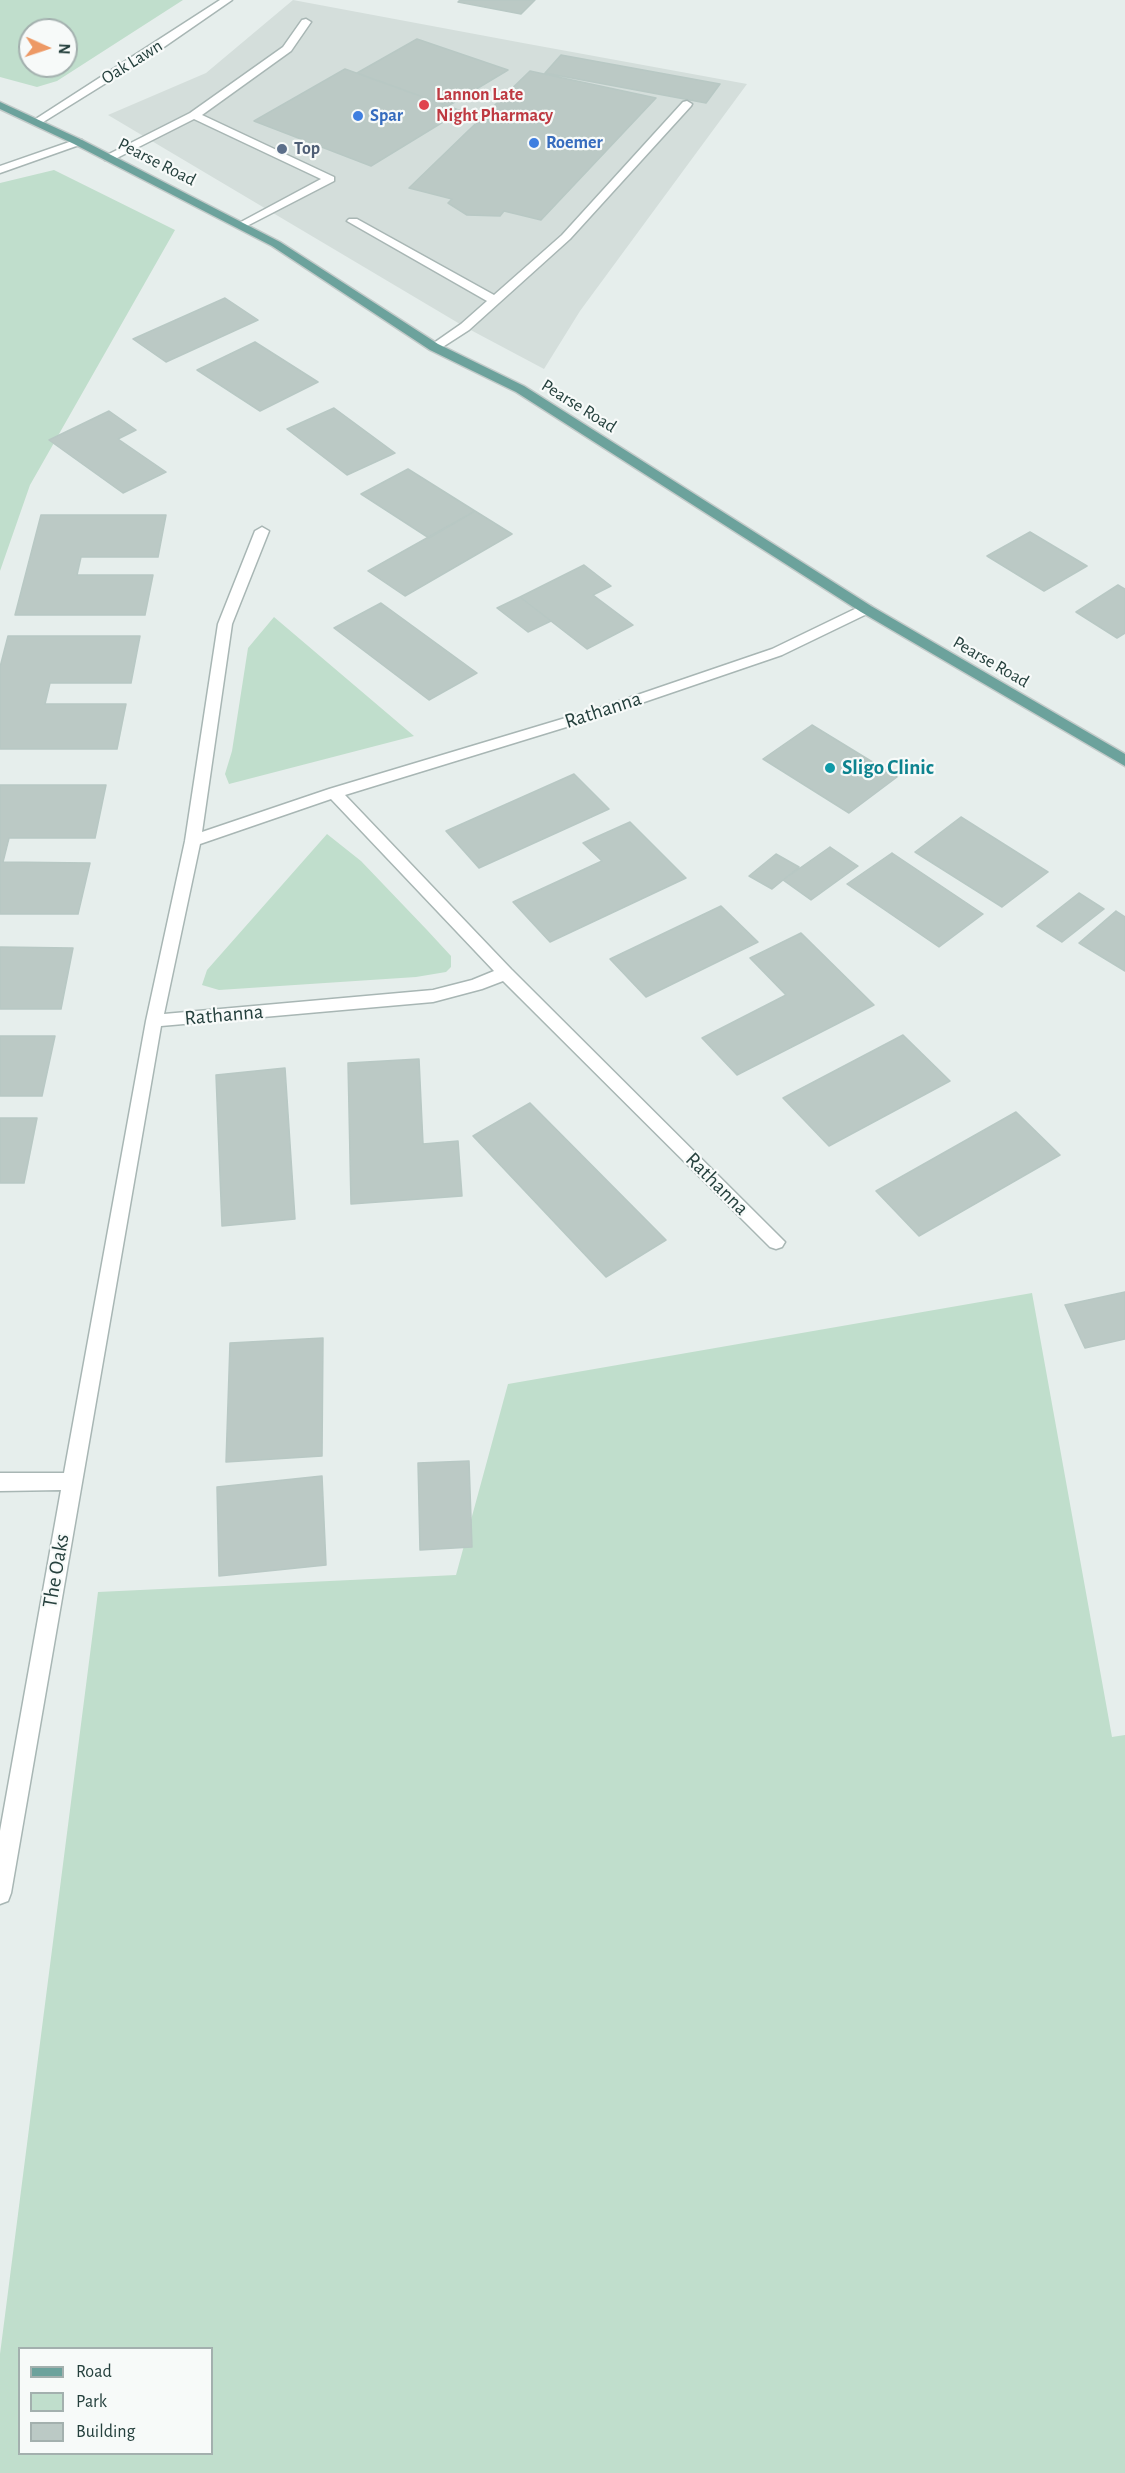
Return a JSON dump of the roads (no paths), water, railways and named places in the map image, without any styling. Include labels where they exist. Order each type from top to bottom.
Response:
[{"type":"main road","name":"Pearse Road","points":[[0,105],[243,225],[434,346],[519,389],[866,609],[1125,761]]},
{"type":"street","name":"Oak Lawn","points":[[36,122],[160,45],[227,0]]},
{"type":"street","points":[[109,158],[194,114],[287,49],[306,22]]},
{"type":"street","points":[[434,346],[465,327],[566,237],[687,104]]},
{"type":"street","points":[[194,114],[330,179],[243,225]]},
{"type":"street","points":[[0,170],[78,142]]},
{"type":"street","points":[[353,221],[494,300]]},
{"type":"street","name":"Rathanna","points":[[115,1249],[154,1021],[193,841],[225,624],[262,531]]},
{"type":"street","name":"Rathanna","points":[[193,841],[334,793],[607,710],[777,652],[866,609]]},
{"type":"street","name":"Rathanna","points":[[334,793],[505,973],[776,1242]]},
{"type":"street","name":"Rathanna","points":[[154,1021],[433,996],[476,985],[505,973]]},
{"type":"street","name":"The Oaks","points":[[0,1893],[71,1481],[115,1249]]},
{"type":"street","points":[[0,1482],[71,1481]]},
{"type":"place","name":"Lannon Late Night Pharmacy","points":[[424,105]]},
{"type":"place","name":"Spar","points":[[358,116]]},
{"type":"place","name":"Roemer","points":[[534,143]]},
{"type":"place","name":"Top","points":[[282,149]]},
{"type":"place","name":"Sligo Clinic","points":[[830,768]]}]
